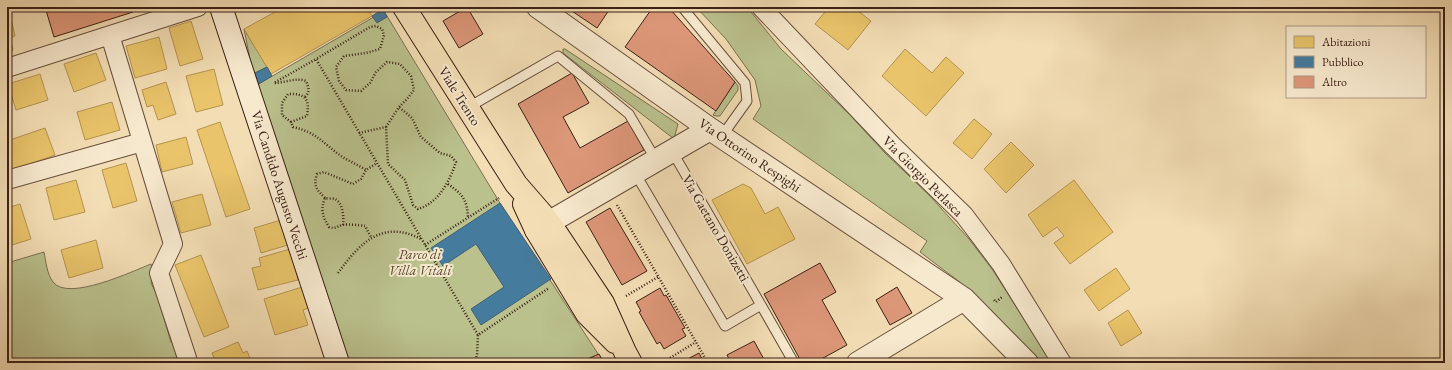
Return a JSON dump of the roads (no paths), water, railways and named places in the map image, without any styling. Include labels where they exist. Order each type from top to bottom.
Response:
[{"type":"main road","name":"Viale Trento","points":[[404,7],[542,226],[587,314],[628,357]]},
{"type":"street","points":[[7,68],[198,7]]},
{"type":"street","name":"Via Candido Augusto Vecchi","points":[[221,7],[338,363]]},
{"type":"street","name":"Via Ottorino Respighi","points":[[538,7],[716,133],[969,304],[1027,363]]},
{"type":"street","name":"Via Giorgio Perlasca","points":[[761,7],[892,145],[964,215],[1001,264],[1062,363]]},
{"type":"street","points":[[110,35],[173,244],[159,273],[188,358]]},
{"type":"street","points":[[542,226],[664,156],[716,133]]},
{"type":"street","points":[[7,180],[142,142]]},
{"type":"street","points":[[858,363],[969,304]]},
{"type":"lane","points":[[682,7],[745,83],[747,101],[716,133]]},
{"type":"lane","name":"Via Gaetano Donizetti","points":[[467,108],[558,56],[630,114],[664,156],[761,305],[794,363]]},
{"type":"lane","points":[[635,172],[725,326],[761,305]]},
{"type":"park label","name":"Parco di Villa Vitali","points":[[420,262]]}]
